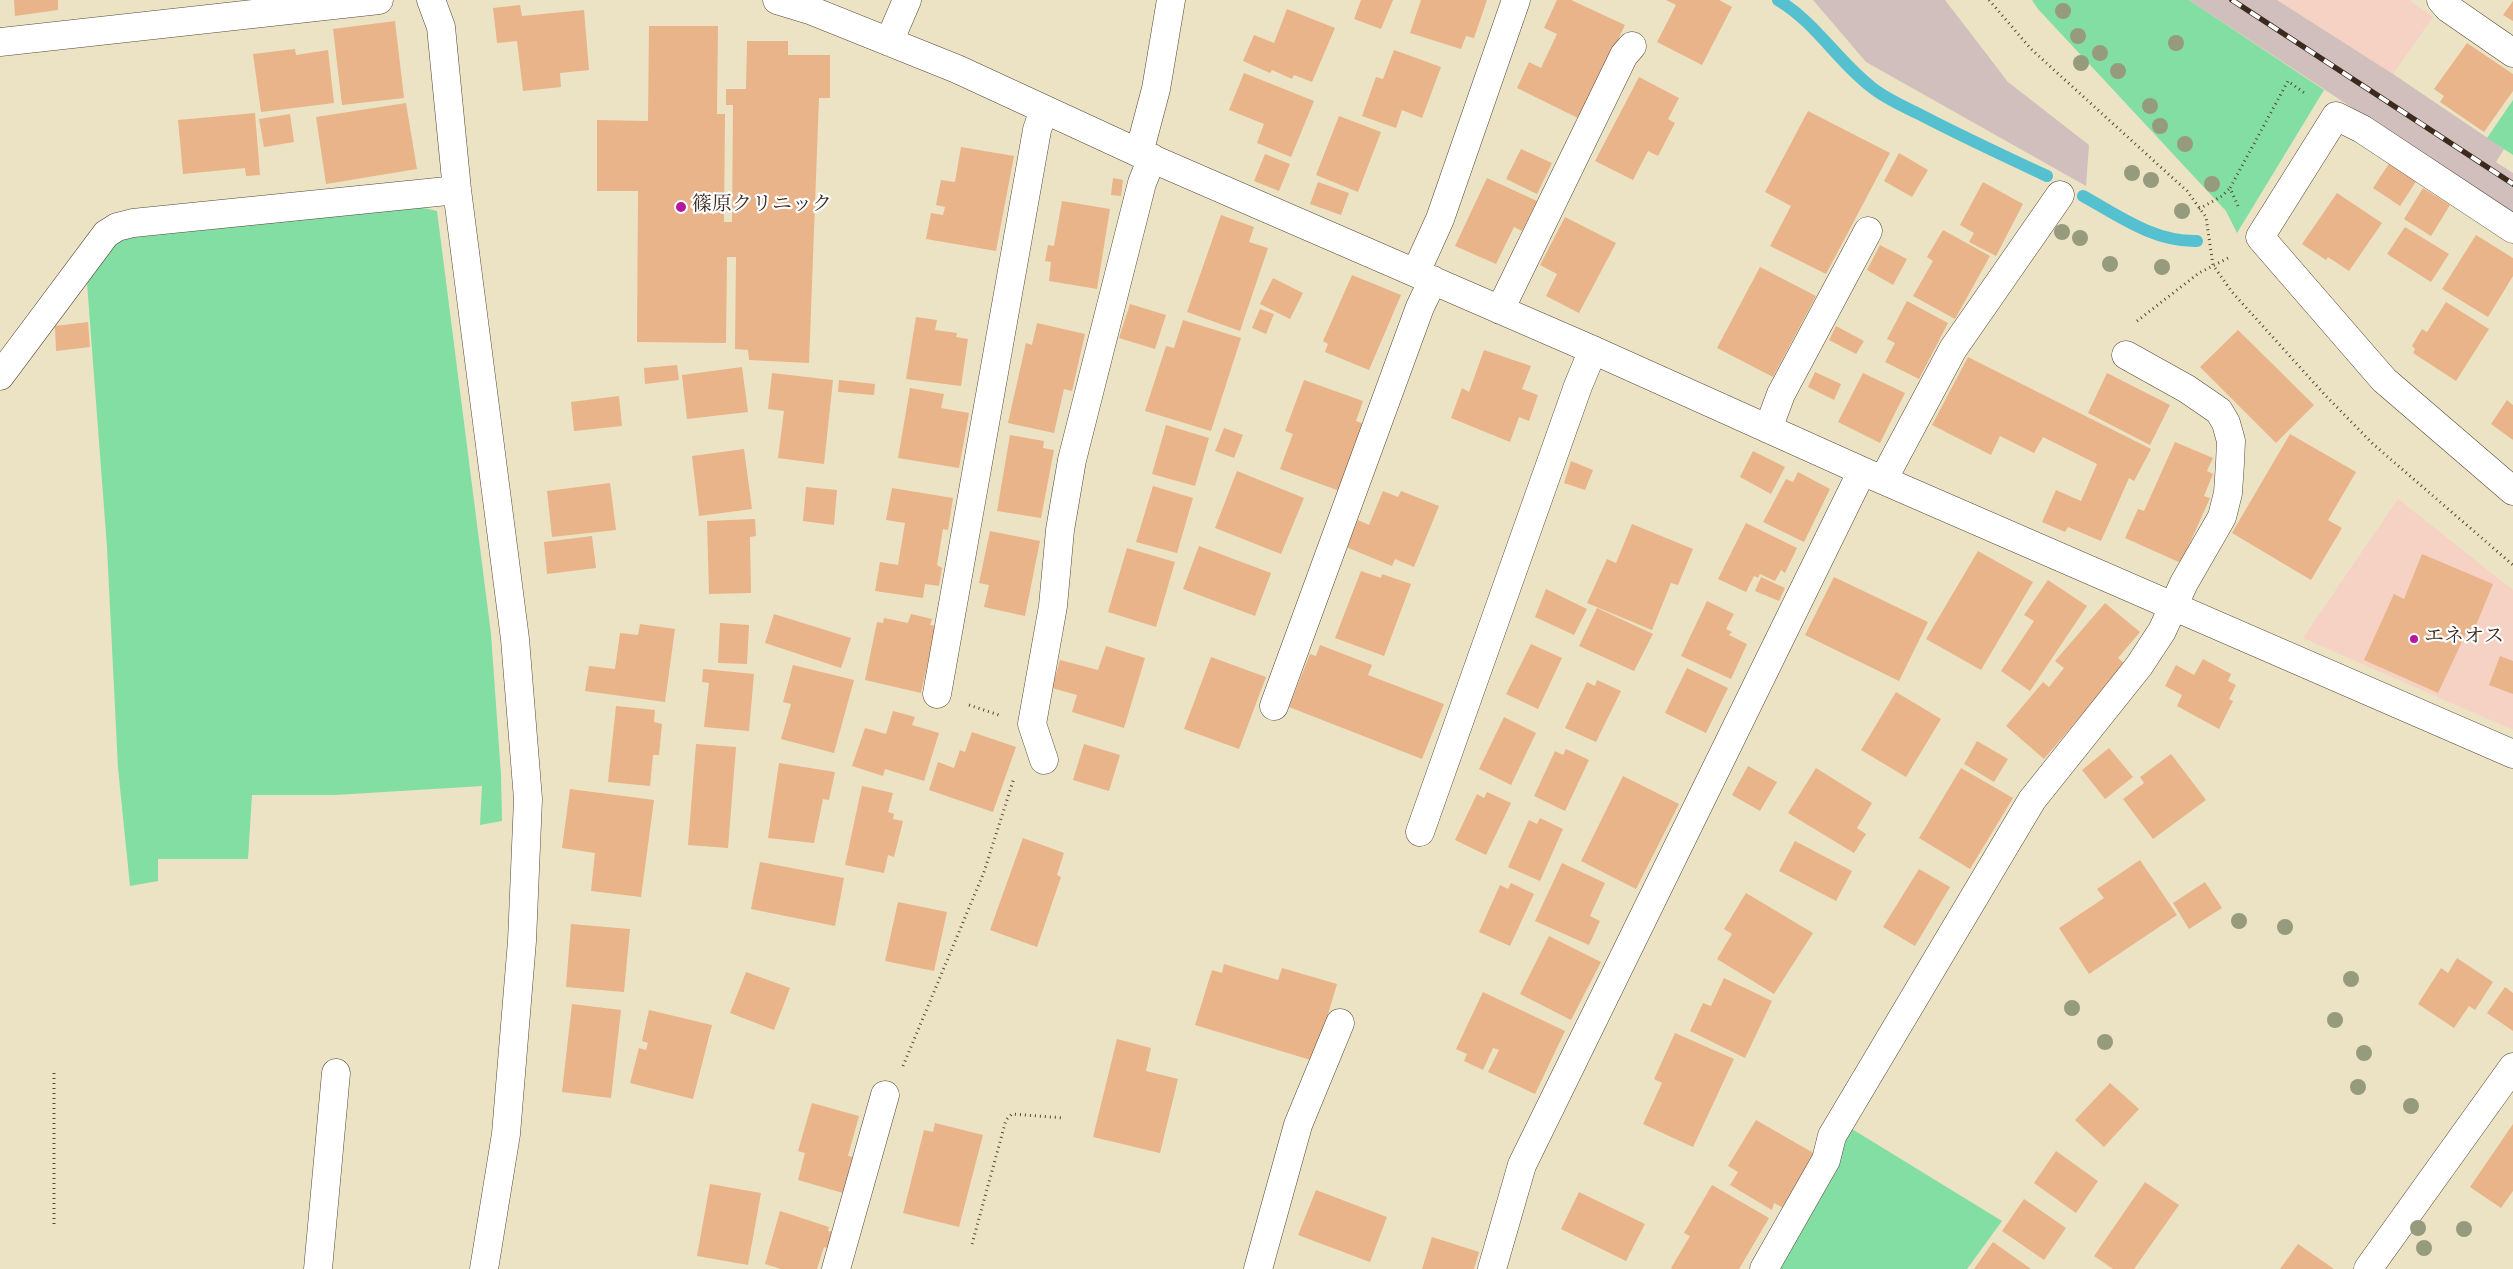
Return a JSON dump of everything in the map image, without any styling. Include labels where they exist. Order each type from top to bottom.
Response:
[{"type":"street","points":[[0,42],[379,0]]},
{"type":"street","points":[[431,0],[441,27],[457,190],[514,639],[528,799],[522,941],[506,1134],[484,1269]]},
{"type":"street","points":[[777,0],[810,10],[957,69],[1146,156],[1593,350],[2172,607],[2513,754]]},
{"type":"street","points":[[889,42],[907,0]]},
{"type":"street","points":[[1044,760],[1032,724],[1053,606],[1060,530],[1072,460],[1142,184],[1171,0]]},
{"type":"street","points":[[1274,706],[1420,308],[1424,276],[1440,219],[1516,0]]},
{"type":"street","points":[[2440,0],[2448,8],[2513,53]]},
{"type":"street","points":[[1500,310],[1620,64],[1632,46]]},
{"type":"street","points":[[937,694],[1037,130],[1044,109]]},
{"type":"street","points":[[2513,228],[2362,129],[2336,116],[2260,237],[2384,380],[2513,491]]},
{"type":"street","points":[[0,376],[79,268],[106,234],[116,227],[457,190]]},
{"type":"street","points":[[1492,1269],[1522,1165],[1547,1110],[1873,475],[1953,350],[2060,195]]},
{"type":"street","points":[[1768,429],[1781,394],[1868,231]]},
{"type":"street","points":[[1420,832],[1578,386],[1593,350]]},
{"type":"street","points":[[1764,1269],[1826,1160],[1832,1136],[2032,800],[2139,666],[2162,632],[2172,607],[2222,517],[2228,493],[2231,441],[2226,423],[2219,411],[2187,389],[2126,355]]},
{"type":"street","points":[[1258,1269],[1298,1125],[1340,1023]]},
{"type":"street","points":[[2368,1269],[2513,1067]]},
{"type":"street","points":[[318,1269],[336,1073]]},
{"type":"street","points":[[836,1269],[885,1095]]},
{"type":"path","points":[[1989,0],[2031,49],[2187,191],[2206,217],[2213,265],[2232,292],[2366,437],[2513,565]]},
{"type":"path","points":[[2199,209],[2222,196],[2230,188],[2288,81],[2336,116]]},
{"type":"path","points":[[2230,188],[2245,221],[2260,237]]},
{"type":"path","points":[[2126,355],[2118,336],[2199,273],[2213,265]]},
{"type":"path","points":[[885,1095],[893,1089],[984,872],[1032,724],[937,694]]},
{"type":"path","points":[[54,1073],[54,1224]]},
{"type":"path","points":[[972,1244],[1006,1120],[1012,1114],[1064,1118]]},
{"type":"shaded area","points":[[1813,0],[1945,0],[2008,82],[2089,145],[2086,186],[1866,62]]},
{"type":"shaded area","points":[[2189,0],[2277,0],[2393,74],[2504,149],[2496,162],[2513,173],[2513,214]]},
{"type":"shaded area","points":[[2277,0],[2412,0],[2411,2],[2433,17],[2393,74]]},
{"type":"shaded area","points":[[2398,499],[2513,590],[2513,730],[2303,638]]},
{"type":"green space","points":[[2032,0],[2189,0],[2324,90],[2237,233],[2226,211],[2038,9]]},
{"type":"green space","points":[[2513,100],[2513,155],[2487,138]]},
{"type":"green space","points":[[415,206],[437,211],[491,634],[501,775],[502,821],[480,825],[482,786],[335,795],[252,795],[248,859],[158,859],[158,881],[130,886],[118,768],[107,547],[86,270],[116,237]]},
{"type":"green space","points":[[1852,1129],[2002,1221],[1967,1269],[1772,1269]]},
{"type":"building","points":[[14,0],[58,0],[58,10],[15,16]]},
{"type":"building","points":[[1361,0],[1393,0],[1381,29],[1354,19]]},
{"type":"building","points":[[1421,0],[1487,0],[1474,38],[1466,36],[1461,49],[1410,33]]},
{"type":"building","points":[[1557,0],[1571,0],[1625,25],[1580,119],[1517,88],[1529,62],[1541,68],[1557,34],[1544,28]]},
{"type":"building","points":[[1666,0],[1719,0],[1732,7],[1702,65],[1657,42],[1676,5]]},
{"type":"building","points":[[2513,1],[2513,21],[2503,15]]},
{"type":"building","points":[[520,5],[522,16],[584,10],[589,70],[560,73],[561,87],[523,91],[517,41],[497,43],[493,8]]},
{"type":"building","points":[[1287,9],[1335,28],[1312,82],[1294,75],[1292,79],[1272,70],[1270,73],[1243,61],[1254,35],[1274,43]]},
{"type":"building","points":[[395,21],[404,98],[342,105],[333,29]]},
{"type":"building","name":"篠原クリニック","points":[[649,26],[718,26],[717,114],[725,114],[724,222],[732,222],[733,105],[726,105],[726,89],[746,89],[747,41],[788,41],[788,55],[830,55],[830,98],[819,98],[809,363],[749,360],[748,350],[735,349],[736,257],[727,257],[726,343],[637,342],[638,191],[597,191],[597,120],[648,121]]},
{"type":"building","points":[[2467,43],[2513,74],[2513,91],[2484,132],[2440,102],[2444,96],[2434,89]]},
{"type":"building","points":[[295,49],[296,55],[328,50],[334,103],[261,112],[253,54]]},
{"type":"building","points":[[1394,50],[1441,67],[1422,118],[1402,110],[1396,128],[1362,116],[1376,77],[1383,79]]},
{"type":"building","points":[[1244,73],[1314,101],[1291,157],[1257,143],[1264,124],[1229,110]]},
{"type":"building","points":[[1639,77],[1679,98],[1668,119],[1675,123],[1658,156],[1648,151],[1633,180],[1595,161]]},
{"type":"building","points":[[406,103],[417,169],[326,184],[316,117]]},
{"type":"building","points":[[1808,111],[1890,153],[1826,274],[1770,246],[1791,206],[1765,192]]},
{"type":"building","points":[[255,113],[260,175],[246,176],[245,168],[183,174],[178,120]]},
{"type":"building","points":[[290,114],[294,142],[264,147],[259,119]]},
{"type":"building","points":[[1339,116],[1381,132],[1358,192],[1316,175]]},
{"type":"building","points":[[961,147],[1014,156],[996,251],[926,239],[931,213],[943,215],[945,207],[936,205],[941,180],[955,182]]},
{"type":"building","points":[[1521,149],[1552,163],[1537,194],[1506,179]]},
{"type":"building","points":[[1899,153],[1928,170],[1912,197],[1884,181]]},
{"type":"building","points":[[1265,154],[1290,164],[1279,191],[1254,181]]},
{"type":"building","points":[[2390,162],[2417,180],[2400,206],[2373,188]]},
{"type":"building","points":[[1113,178],[1123,180],[1121,196],[1111,195]]},
{"type":"building","points":[[1487,178],[1537,201],[1522,231],[1514,227],[1496,264],[1455,246]]},
{"type":"building","points":[[1318,182],[1349,193],[1341,215],[1310,204]]},
{"type":"building","points":[[1983,182],[2023,204],[1996,256],[1969,242],[1974,233],[1960,225]]},
{"type":"building","points":[[2423,188],[2450,205],[2431,236],[2404,219]]},
{"type":"building","points":[[2337,193],[2382,223],[2349,271],[2328,257],[2326,260],[2302,244]]},
{"type":"building","points":[[1062,201],[1110,209],[1097,289],[1049,281],[1051,262],[1045,261],[1048,245],[1054,246]]},
{"type":"building","points":[[1221,215],[1254,227],[1249,242],[1268,248],[1240,331],[1187,312]]},
{"type":"building","points":[[1565,217],[1616,243],[1579,313],[1546,296],[1557,274],[1540,265]]},
{"type":"building","points":[[2405,227],[2449,254],[2431,282],[2387,254]]},
{"type":"building","points":[[1943,230],[1990,256],[1955,319],[1913,296],[1933,261],[1927,257]]},
{"type":"building","points":[[2476,235],[2513,258],[2513,276],[2488,317],[2442,289]]},
{"type":"building","points":[[1880,245],[1907,259],[1893,285],[1867,270]]},
{"type":"building","points":[[1760,267],[1816,296],[1773,377],[1717,348]]},
{"type":"building","points":[[1352,275],[1401,295],[1369,370],[1325,352],[1328,344],[1323,341]]},
{"type":"building","points":[[1273,278],[1303,293],[1290,319],[1260,304]]},
{"type":"building","points":[[1907,301],[1948,323],[1919,379],[1885,362],[1895,343],[1887,339]]},
{"type":"building","points":[[2446,302],[2489,329],[2456,381],[2413,353],[2415,349],[2412,346],[2422,329],[2427,332]]},
{"type":"building","points":[[1130,304],[1166,315],[1155,349],[1119,338]]},
{"type":"building","points":[[1260,309],[1274,314],[1266,334],[1252,328]]},
{"type":"building","points":[[916,317],[937,320],[935,330],[957,333],[956,337],[968,339],[961,386],[906,379]]},
{"type":"building","points":[[1183,320],[1241,338],[1211,431],[1145,411],[1166,346],[1174,348]]},
{"type":"building","points":[[88,322],[90,347],[56,351],[55,326]]},
{"type":"building","points":[[1037,323],[1085,334],[1072,391],[1064,389],[1054,433],[1008,423],[1026,343],[1032,345]]},
{"type":"building","points":[[1836,326],[1864,341],[1856,354],[1829,340]]},
{"type":"building","points":[[2238,330],[2314,405],[2276,443],[2200,367]]},
{"type":"building","points":[[1484,350],[1531,366],[1522,389],[1538,395],[1529,421],[1519,417],[1510,442],[1451,418],[1462,388],[1469,392]]},
{"type":"building","points":[[1968,357],[2151,449],[2134,481],[2129,478],[2101,541],[2068,527],[2065,532],[2042,522],[2056,490],[2081,501],[2097,464],[2043,437],[2034,453],[2000,436],[1991,455],[1932,425]]},
{"type":"building","points":[[677,365],[679,380],[645,384],[644,368]]},
{"type":"building","points":[[742,367],[748,412],[687,419],[682,375]]},
{"type":"building","points":[[1815,372],[1841,384],[1834,400],[1808,387]]},
{"type":"building","points":[[772,373],[833,380],[824,464],[778,458],[784,411],[768,409]]},
{"type":"building","points":[[1863,373],[1905,393],[1880,443],[1838,422]]},
{"type":"building","points":[[2107,373],[2170,405],[2150,445],[2088,413]]},
{"type":"building","points":[[839,380],[875,384],[874,395],[838,392]]},
{"type":"building","points":[[1304,380],[1363,401],[1356,421],[1369,426],[1345,493],[1280,469],[1293,434],[1285,431]]},
{"type":"building","points":[[910,388],[944,394],[941,408],[969,413],[959,468],[898,458]]},
{"type":"building","points":[[619,396],[622,426],[574,431],[571,402]]},
{"type":"building","points":[[2507,400],[2513,405],[2513,440],[2491,424]]},
{"type":"building","points":[[1166,425],[1209,438],[1195,486],[1152,474]]},
{"type":"building","points":[[1224,428],[1243,435],[1234,458],[1215,451]]},
{"type":"building","points":[[2290,434],[2356,472],[2328,520],[2342,528],[2311,580],[2232,533]]},
{"type":"building","points":[[1010,435],[1044,441],[1043,448],[1054,450],[1041,518],[997,511]]},
{"type":"building","points":[[2175,442],[2213,458],[2207,471],[2213,474],[2204,496],[2210,498],[2181,563],[2125,538],[2138,509],[2144,511]]},
{"type":"building","points":[[744,449],[752,509],[699,516],[692,456]]},
{"type":"building","points":[[1753,451],[1785,467],[1771,494],[1740,477]]},
{"type":"building","points":[[1571,461],[1593,470],[1585,490],[1564,483]]},
{"type":"building","points":[[1237,471],[1304,498],[1281,554],[1215,528]]},
{"type":"building","points":[[1798,472],[1830,489],[1804,542],[1763,522],[1786,479],[1793,482]]},
{"type":"building","points":[[610,483],[616,530],[552,537],[547,491]]},
{"type":"building","points":[[1153,486],[1193,498],[1177,553],[1136,542]]},
{"type":"building","points":[[806,487],[837,490],[834,525],[803,521]]},
{"type":"building","points":[[892,488],[953,498],[948,530],[943,529],[937,565],[942,568],[939,586],[925,584],[923,598],[875,591],[880,562],[898,565],[905,523],[886,520]]},
{"type":"building","points":[[1383,491],[1398,497],[1401,491],[1439,506],[1414,567],[1395,559],[1392,566],[1346,547],[1358,520],[1369,525]]},
{"type":"building","points":[[755,519],[756,536],[750,537],[751,593],[709,594],[707,521]]},
{"type":"building","points":[[1746,523],[1797,548],[1785,573],[1781,570],[1775,581],[1760,574],[1758,578],[1754,576],[1746,592],[1718,579]]},
{"type":"building","points":[[1632,524],[1693,549],[1678,585],[1671,583],[1652,630],[1587,603],[1607,559],[1616,563]]},
{"type":"building","points":[[990,531],[1040,541],[1025,616],[984,607],[989,585],[979,583]]},
{"type":"building","points":[[592,536],[596,568],[547,574],[544,542]]},
{"type":"building","points":[[1199,546],[1271,573],[1255,616],[1183,589]]},
{"type":"building","points":[[1127,548],[1175,562],[1156,627],[1108,612]]},
{"type":"building","points":[[1978,551],[2033,582],[1981,670],[1926,639]]},
{"type":"building","points":[[2422,554],[2493,584],[2472,635],[2466,633],[2438,693],[2364,660],[2394,594],[2404,599]]},
{"type":"building","points":[[1361,571],[1381,578],[1382,574],[1411,584],[1384,656],[1335,638]]},
{"type":"building","points":[[1761,577],[1785,588],[1779,601],[1755,591]]},
{"type":"building","points":[[1834,577],[1928,622],[1899,681],[1805,635]]},
{"type":"building","points":[[2048,580],[2087,606],[2030,691],[2001,671],[2034,621],[2024,615]]},
{"type":"building","points":[[1546,589],[1587,609],[1574,635],[1535,617]]},
{"type":"building","points":[[1707,601],[1734,614],[1726,629],[1732,632],[1729,635],[1747,644],[1731,679],[1681,656]]},
{"type":"building","points":[[2105,603],[2140,632],[2118,658],[2125,664],[2044,759],[2006,726],[2043,682],[2049,687],[2064,668],[2055,661]]},
{"type":"building","points":[[1597,608],[1653,634],[1634,671],[1579,646]]},
{"type":"building","points":[[774,614],[851,638],[841,668],[765,643]]},
{"type":"building","points":[[911,614],[932,619],[930,625],[936,626],[921,693],[865,680],[877,622],[883,623],[884,618],[908,623]]},
{"type":"building","points":[[720,623],[749,625],[747,664],[718,663]]},
{"type":"building","points":[[640,624],[675,629],[665,702],[585,691],[589,666],[615,669],[620,633],[638,635]]},
{"type":"building","points":[[1531,644],[1562,658],[1538,709],[1506,694]]},
{"type":"building","points":[[1320,645],[1372,665],[1368,675],[1444,704],[1422,759],[1289,707],[1310,654],[1316,656]]},
{"type":"building","points":[[1106,646],[1145,658],[1124,728],[1072,712],[1077,695],[1052,688],[1060,660],[1098,670]]},
{"type":"building","points":[[2500,656],[2513,661],[2513,694],[2489,685]]},
{"type":"building","points":[[1211,657],[1266,677],[1239,749],[1184,729]]},
{"type":"building","points":[[2203,659],[2231,674],[2228,681],[2236,685],[2229,699],[2233,701],[2219,729],[2177,706],[2182,695],[2165,686],[2176,665],[2194,675]]},
{"type":"building","points":[[793,665],[854,680],[834,753],[781,739],[791,704],[783,702]]},
{"type":"building","points":[[1687,668],[1728,688],[1706,733],[1665,713]]},
{"type":"building","points":[[703,669],[754,674],[749,731],[704,727],[709,683],[702,682]]},
{"type":"building","points":[[1597,680],[1621,691],[1596,742],[1565,728],[1587,682],[1595,686]]},
{"type":"building","points":[[1896,692],[1941,719],[1906,777],[1861,750]]},
{"type":"building","points":[[616,706],[655,710],[654,722],[662,724],[659,755],[653,755],[650,786],[608,782]]},
{"type":"building","points":[[893,711],[915,717],[912,725],[939,733],[924,781],[885,769],[883,776],[852,766],[865,728],[886,734]]},
{"type":"building","points":[[1504,717],[1536,733],[1511,785],[1479,769]]},
{"type":"building","points":[[972,732],[1016,747],[993,812],[929,790],[938,762],[954,768],[960,750],[965,752]]},
{"type":"building","points":[[1977,741],[2008,759],[1994,782],[1964,764]]},
{"type":"building","points":[[696,744],[736,747],[728,848],[688,845]]},
{"type":"building","points":[[1084,744],[1120,755],[1109,791],[1073,780]]},
{"type":"building","points":[[2109,748],[2133,777],[2105,799],[2082,770]]},
{"type":"building","points":[[1566,749],[1589,760],[1565,811],[1534,796],[1555,751],[1563,755]]},
{"type":"building","points":[[2171,754],[2206,800],[2153,839],[2123,799],[2144,783],[2140,777]]},
{"type":"building","points":[[779,763],[835,772],[829,800],[823,799],[814,843],[768,838]]},
{"type":"building","points":[[1748,766],[1777,782],[1760,811],[1732,795]]},
{"type":"building","points":[[1816,768],[1872,803],[1857,828],[1866,834],[1854,853],[1788,813]]},
{"type":"building","points":[[1961,768],[2013,798],[1970,869],[1919,838]]},
{"type":"building","points":[[1623,776],[1679,804],[1636,889],[1581,861]]},
{"type":"building","points":[[862,786],[893,793],[888,812],[894,814],[893,819],[903,821],[894,857],[888,855],[884,873],[845,865]]},
{"type":"building","points":[[570,789],[654,800],[641,897],[591,891],[595,853],[562,848]]},
{"type":"building","points":[[1487,792],[1511,803],[1486,855],[1455,840],[1477,794],[1484,798]]},
{"type":"building","points":[[1540,818],[1563,829],[1540,881],[1508,867],[1529,820],[1537,824]]},
{"type":"building","points":[[1023,838],[1064,853],[1057,875],[1061,877],[1037,947],[990,930]]},
{"type":"building","points":[[1795,841],[1852,871],[1836,901],[1779,871]]},
{"type":"building","points":[[2140,860],[2177,915],[2089,974],[2059,928],[2104,898],[2097,889]]},
{"type":"building","points":[[760,862],[844,878],[835,926],[751,909]]},
{"type":"building","points":[[1562,863],[1605,883],[1590,916],[1600,921],[1589,945],[1535,921]]},
{"type":"building","points":[[1919,869],[1950,887],[1915,946],[1883,927]]},
{"type":"building","points":[[2205,882],[2222,908],[2189,929],[2173,903]]},
{"type":"building","points":[[1511,883],[1534,894],[1510,946],[1479,932],[1500,885],[1508,889]]},
{"type":"building","points":[[1746,893],[1813,933],[1774,994],[1717,959],[1732,934],[1724,929]]},
{"type":"building","points":[[898,902],[947,912],[934,971],[885,961]]},
{"type":"building","points":[[571,924],[630,929],[624,992],[566,987]]},
{"type":"building","points":[[1549,936],[1601,962],[1571,1020],[1520,994]]},
{"type":"building","points":[[2457,958],[2493,982],[2475,1010],[2469,1006],[2454,1028],[2418,1004],[2441,968],[2448,973]]},
{"type":"building","points":[[1224,964],[1278,980],[1282,968],[1337,984],[1314,1061],[1195,1025],[1212,970],[1222,973]]},
{"type":"building","points":[[746,972],[790,988],[774,1030],[730,1013]]},
{"type":"building","points":[[1724,978],[1772,1001],[1745,1058],[1690,1031],[1703,1003],[1711,1006]]},
{"type":"building","points":[[2505,987],[2513,993],[2513,1031],[2487,1013]]},
{"type":"building","points":[[1483,992],[1565,1031],[1535,1094],[1488,1072],[1499,1050],[1493,1048],[1483,1070],[1464,1061],[1467,1054],[1456,1049]]},
{"type":"building","points":[[572,1004],[621,1010],[611,1098],[562,1092]]},
{"type":"building","points":[[649,1010],[712,1025],[693,1099],[630,1083],[639,1048],[646,1050],[648,1043],[642,1041]]},
{"type":"building","points":[[1675,1033],[1734,1059],[1693,1147],[1643,1124],[1662,1083],[1654,1079]]},
{"type":"building","points":[[1117,1039],[1151,1048],[1146,1071],[1178,1079],[1160,1153],[1093,1137]]},
{"type":"building","points":[[2110,1083],[2139,1109],[2104,1147],[2075,1120]]},
{"type":"building","points":[[812,1103],[859,1116],[848,1156],[853,1157],[843,1193],[798,1180],[805,1153],[798,1151]]},
{"type":"building","points":[[1756,1120],[1817,1155],[1785,1209],[1774,1203],[1772,1210],[1730,1185],[1738,1172],[1728,1166]]},
{"type":"building","points":[[935,1123],[983,1135],[959,1227],[903,1213],[924,1130],[933,1132]]},
{"type":"building","points":[[2513,1124],[2513,1191],[2501,1208],[2470,1187]]},
{"type":"building","points":[[2056,1151],[2098,1181],[2076,1213],[2034,1183]]},
{"type":"building","points":[[2145,1182],[2179,1205],[2134,1269],[2113,1269],[2094,1256]]},
{"type":"building","points":[[710,1184],[761,1193],[748,1265],[697,1256]]},
{"type":"building","points":[[1712,1185],[1769,1218],[1739,1269],[1673,1269],[1671,1268],[1690,1236],[1684,1233]]},
{"type":"building","points":[[1316,1190],[1387,1217],[1370,1262],[1298,1235]]},
{"type":"building","points":[[1579,1192],[1645,1224],[1626,1261],[1561,1229]]},
{"type":"building","points":[[2024,1199],[2066,1228],[2044,1260],[2002,1231]]},
{"type":"building","points":[[780,1211],[829,1227],[828,1231],[834,1232],[829,1249],[824,1247],[817,1269],[781,1269],[765,1264]]},
{"type":"building","points":[[1432,1237],[1479,1252],[1474,1269],[1422,1269]]},
{"type":"building","points":[[1993,1242],[2031,1269],[1974,1269]]},
{"type":"building","points":[[2298,1244],[2334,1269],[2280,1269]]},
{"type":"waterway","points":[[1778,0],[1803,19],[1846,64],[1881,94],[2047,176]]},
{"type":"waterway","points":[[2083,196],[2137,226],[2152,232],[2166,237],[2197,241]]},
{"type":"railway","points":[[2232,0],[2513,184]]},
{"type":"place","name":"篠原クリニック","points":[[681,207]]},
{"type":"place","name":"エネオス","points":[[2414,639]]}]
